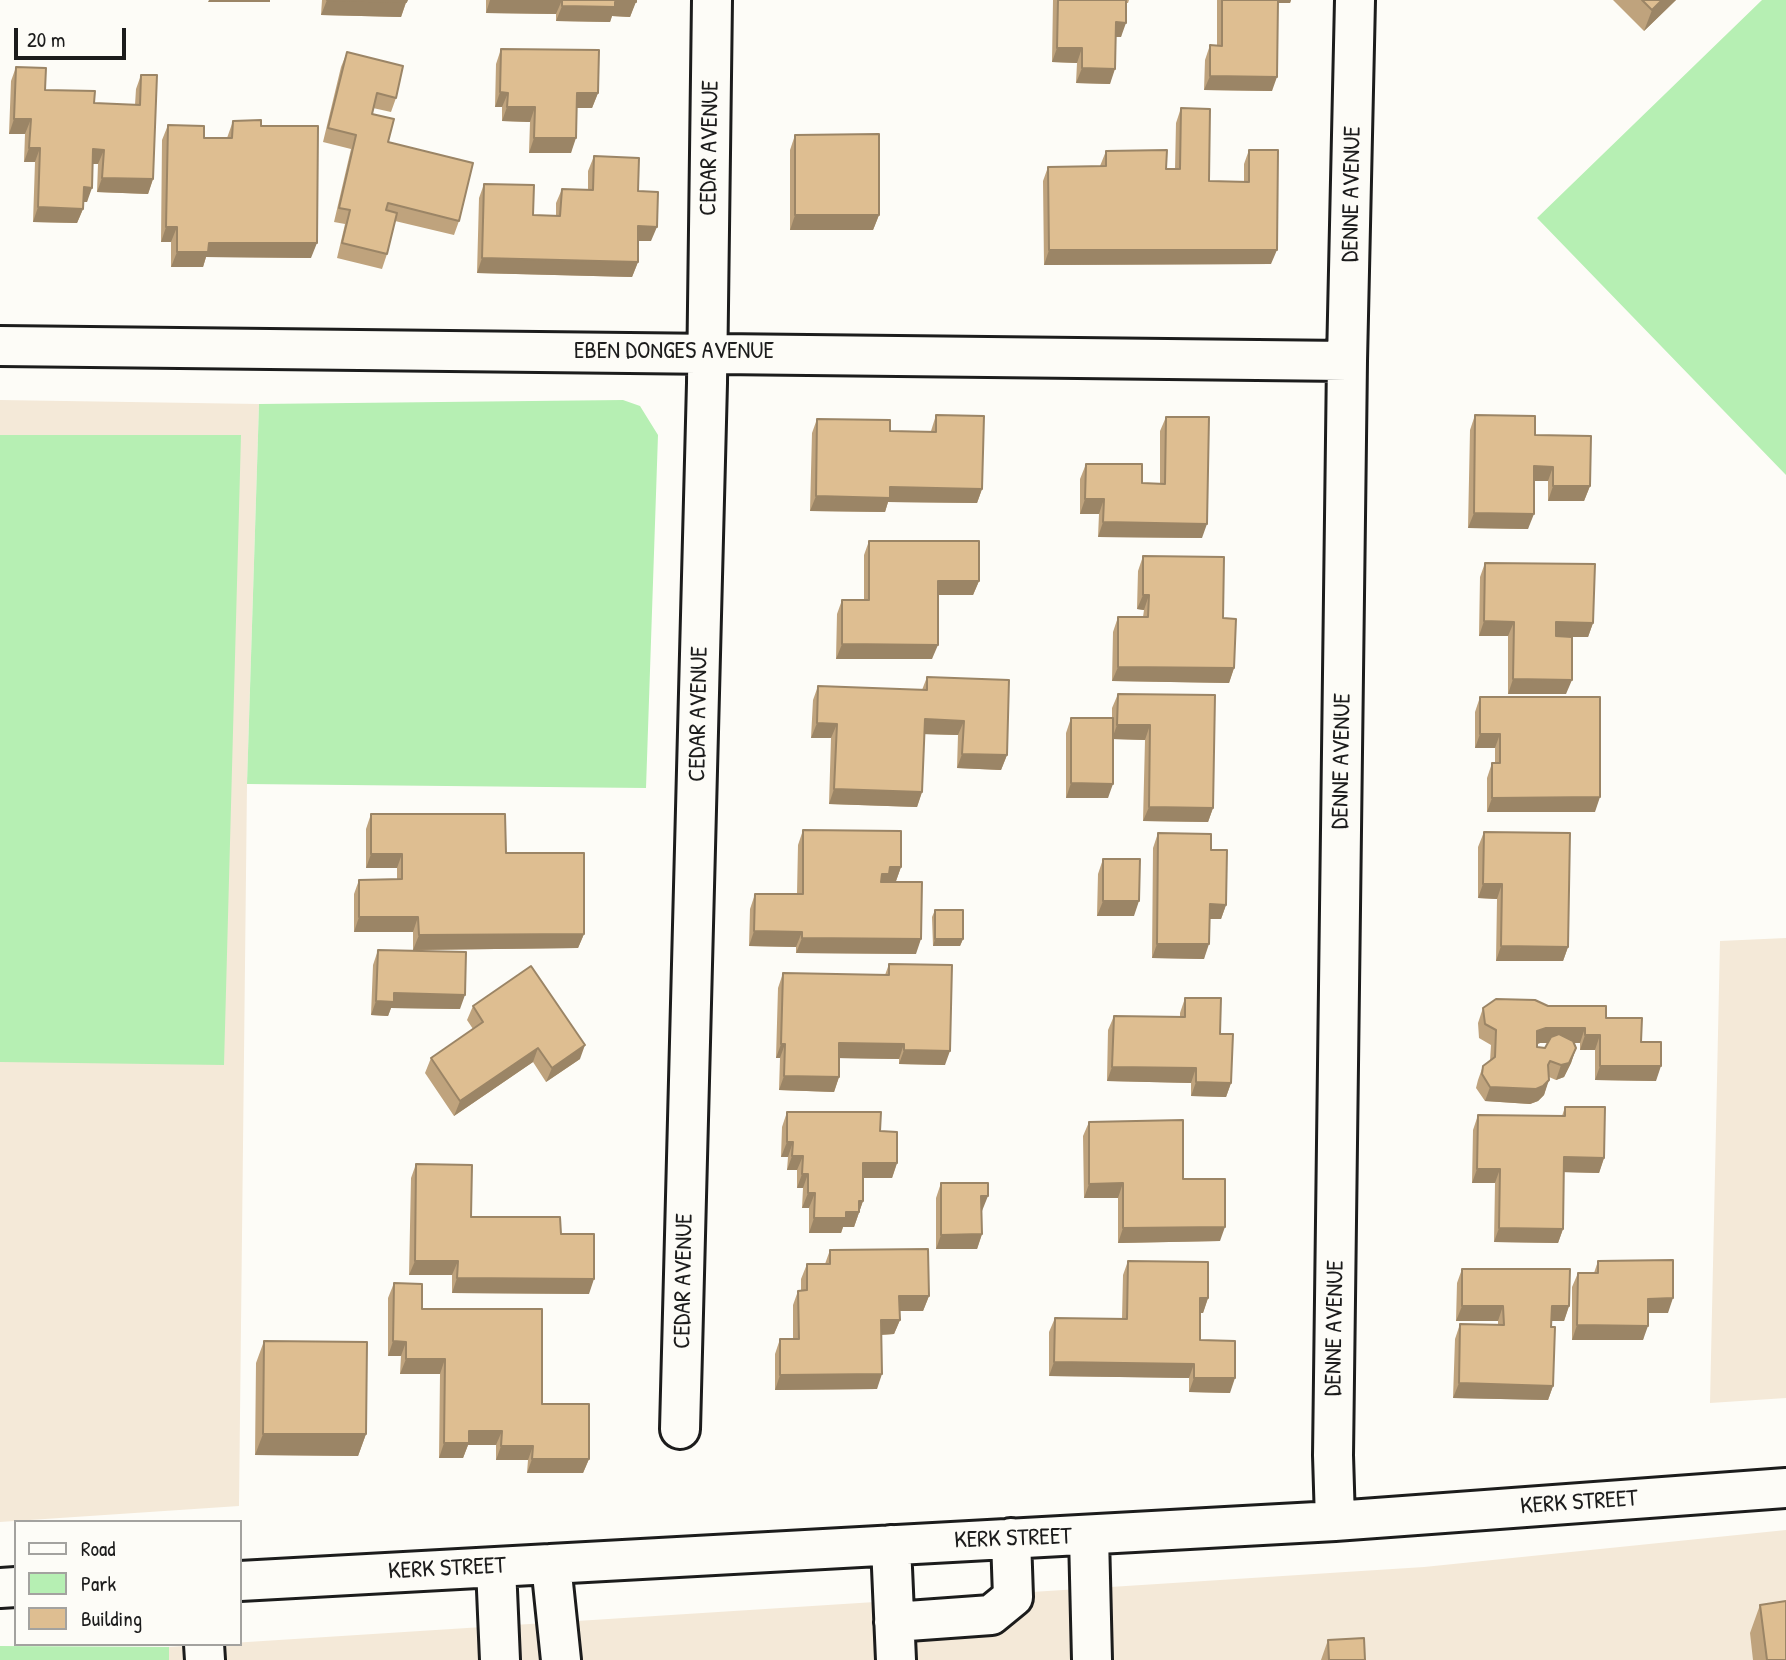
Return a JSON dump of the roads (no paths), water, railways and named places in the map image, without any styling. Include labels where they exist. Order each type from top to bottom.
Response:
[{"type":"street","name":"CEDAR AVENUE","points":[[681,1429],[712,0]]},
{"type":"street","name":"DENNE AVENUE","points":[[1335,1521],[1333,1455],[1347,360],[1355,0]]},
{"type":"street","name":"EBEN DONGES AVENUE","points":[[0,346],[706,351],[1347,360]]},
{"type":"street","name":"KERK STREET","points":[[242,1581],[1011,1538],[1089,1536],[1786,1488]]},
{"type":"street","points":[[1089,1536],[1092,1660]]},
{"type":"street","points":[[894,1622],[991,1615],[999,1611],[1013,1597],[1011,1538]]},
{"type":"street","points":[[891,1545],[896,1660]]},
{"type":"street","points":[[551,1564],[561,1660]]},
{"type":"street","points":[[496,1567],[500,1660]]}]
